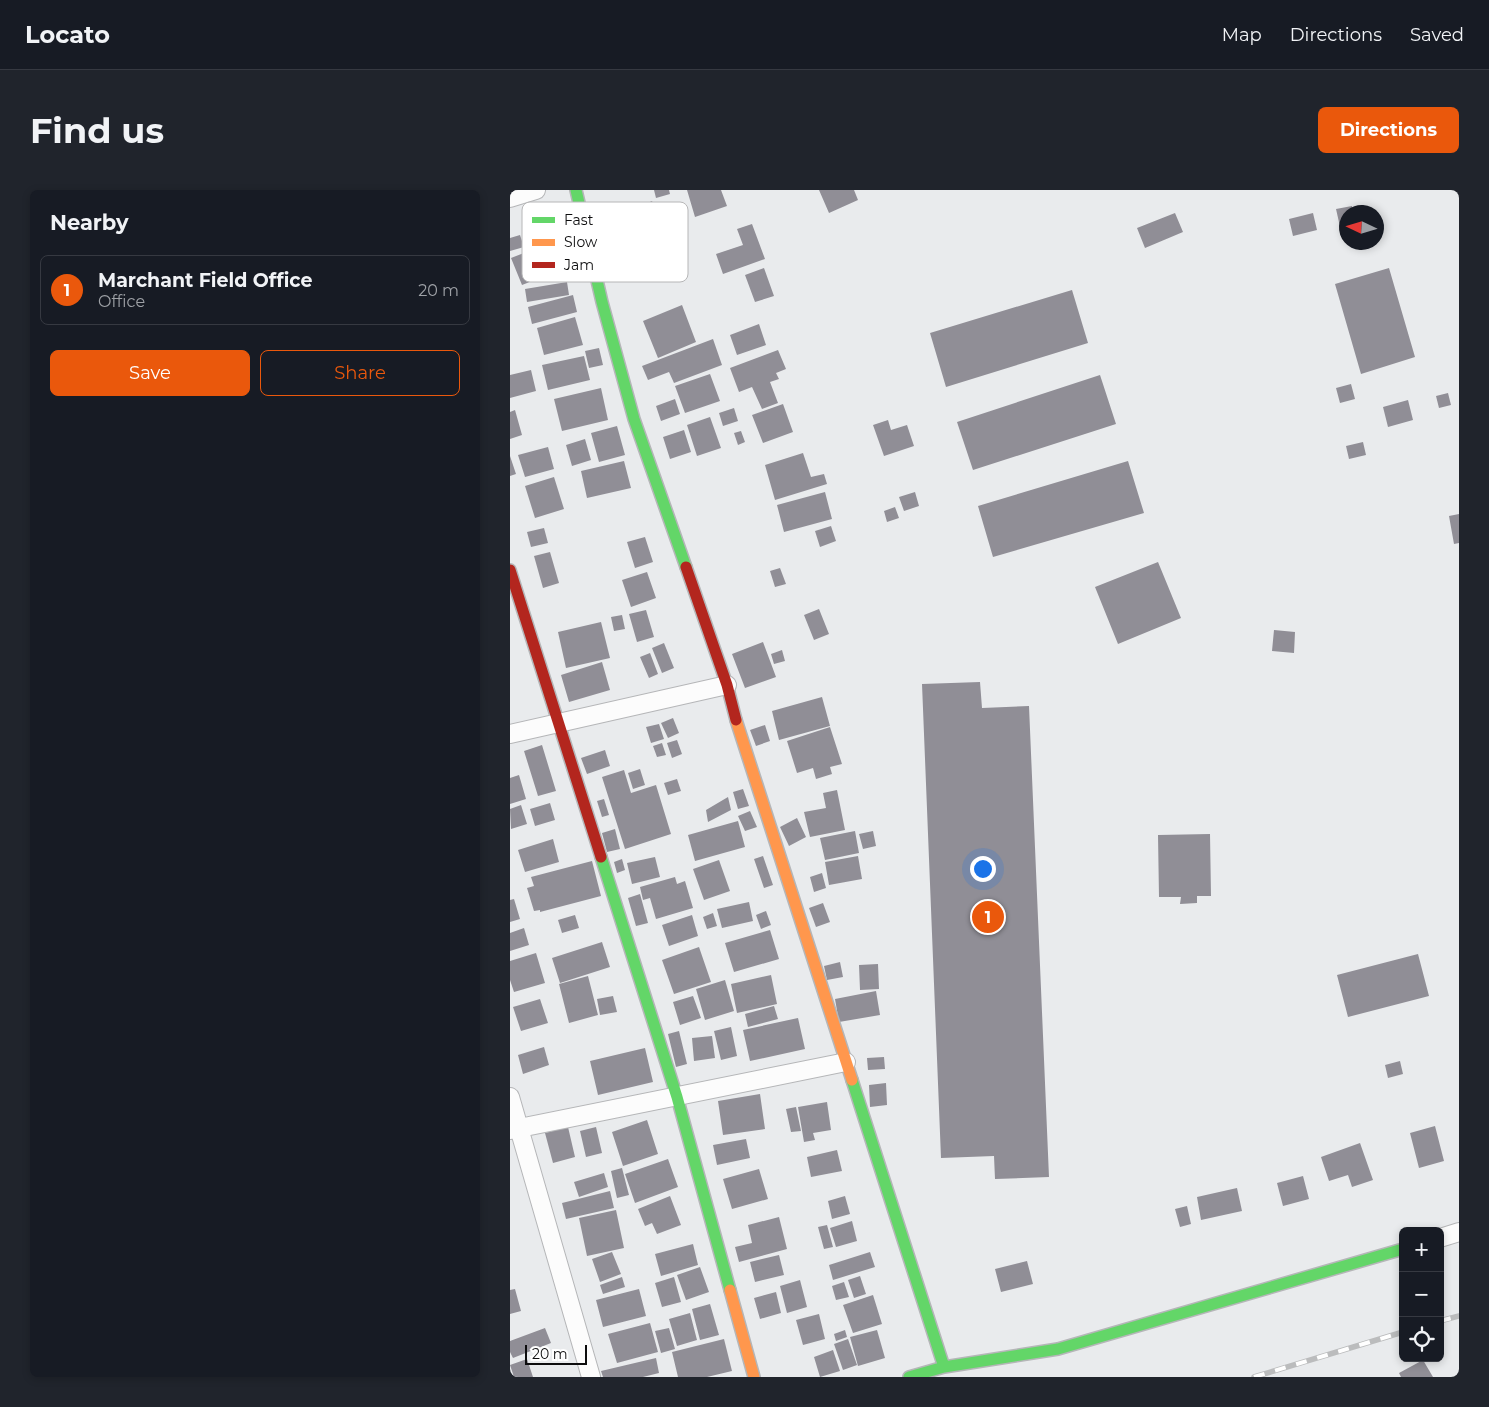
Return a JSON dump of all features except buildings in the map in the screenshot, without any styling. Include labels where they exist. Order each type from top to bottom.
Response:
[{"type":"street","points":[[510,198],[536,190]]},
{"type":"street","points":[[597,282],[634,419],[726,685],[944,1367]]},
{"type":"street","points":[[510,570],[557,723],[677,1096],[754,1377]]},
{"type":"street","points":[[510,734],[726,685]]},
{"type":"street","points":[[514,1129],[846,1062]]},
{"type":"street","points":[[510,1097],[514,1129],[591,1377]]},
{"type":"street","points":[[1444,1237],[1459,1232]]},
{"type":"street","points":[[909,1377],[944,1367],[1058,1349],[1399,1250]]},
{"type":"railway","points":[[1444,1320],[1459,1316]]},
{"type":"railway","points":[[1254,1377],[1399,1333]]},
{"type":"traffic: fast","points":[[576,190],[579,202]]},
{"type":"traffic: fast","points":[[597,282],[634,419],[686,567]]},
{"type":"traffic: fast","points":[[601,857],[677,1097],[730,1290]]},
{"type":"traffic: fast","points":[[852,1080],[944,1367]]},
{"type":"traffic: fast","points":[[909,1377],[944,1367],[1058,1349],[1399,1250]]},
{"type":"traffic: slow","points":[[736,720],[852,1080]]},
{"type":"traffic: slow","points":[[730,1290],[754,1377]]},
{"type":"traffic: jam","points":[[686,567],[727,685],[736,720]]},
{"type":"traffic: jam","points":[[510,570],[601,857]]},
{"type":"place","name":"Marchant Field Office","points":[[988,917]]}]
